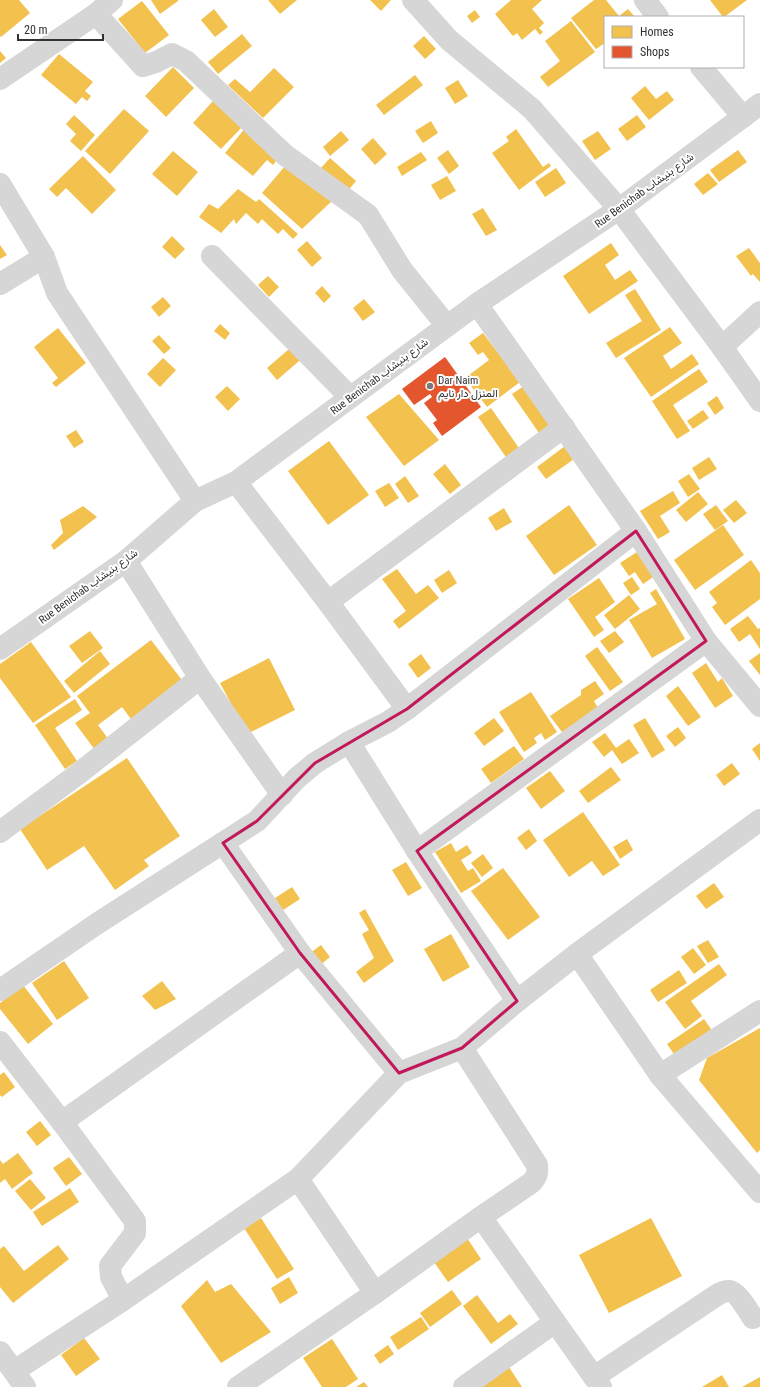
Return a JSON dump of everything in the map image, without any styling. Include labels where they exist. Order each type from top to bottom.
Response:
[{"type":"street","points":[[0,79],[96,14],[112,0]]},
{"type":"street","points":[[413,0],[449,40],[532,109],[619,209],[722,347],[760,401]]},
{"type":"street","points":[[96,14],[143,66],[156,62],[172,54],[186,60],[286,155],[368,215],[402,270],[447,326]]},
{"type":"street","points":[[702,68],[743,117]]},
{"type":"street","name":"Rue Benichab شارع بنيشاب","points":[[0,649],[126,561],[195,501],[236,482],[477,304],[619,209],[760,104]]},
{"type":"street","points":[[0,184],[44,257],[57,293],[195,501]]},
{"type":"street","points":[[212,256],[350,397]]},
{"type":"street","points":[[0,284],[44,257]]},
{"type":"street","points":[[477,304],[636,531],[706,641],[760,706]]},
{"type":"street","points":[[722,347],[760,312]]},
{"type":"street","points":[[328,602],[564,427]]},
{"type":"street","points":[[236,482],[328,602],[407,709]]},
{"type":"street","points":[[0,990],[104,919],[257,821],[297,778],[315,763],[388,722],[407,709],[636,531]]},
{"type":"street","points":[[126,561],[200,678],[282,794]]},
{"type":"street","points":[[417,851],[706,641]]},
{"type":"street","points":[[0,832],[78,774],[200,678]]},
{"type":"street","points":[[350,742],[417,851],[516,1001]]},
{"type":"street","points":[[0,1352],[20,1382],[123,1300],[298,1179],[399,1073],[462,1048],[516,1001],[577,954],[760,820]]},
{"type":"street","points":[[223,843],[300,952],[399,1073]]},
{"type":"street","points":[[62,1122],[300,952]]},
{"type":"street","points":[[577,954],[660,1075],[759,1188]]},
{"type":"street","points":[[660,1075],[760,1011]]},
{"type":"street","points":[[0,1042],[62,1122],[135,1221],[135,1233],[110,1266],[111,1277],[123,1300]]},
{"type":"street","points":[[245,1385],[531,1183],[538,1174],[537,1165],[462,1048]]},
{"type":"street","points":[[298,1179],[375,1293]]},
{"type":"street","points":[[481,1217],[597,1382],[716,1295],[723,1292],[729,1291],[735,1293],[758,1320]]},
{"type":"street","points":[[464,1387],[555,1322]]},
{"type":"highlighted area","points":[[636,531],[706,641],[417,851],[517,1001],[462,1048],[399,1073],[300,953],[223,843],[257,821],[315,763],[407,709]]},
{"type":"building: Homes","points":[[0,0],[19,0],[30,13],[1,37],[0,36]]},
{"type":"building: Homes","points":[[151,0],[178,0],[178,1],[160,14]]},
{"type":"building: Homes","points":[[268,0],[297,0],[280,14]]},
{"type":"building: Homes","points":[[370,0],[391,0],[381,11]]},
{"type":"building: Homes","points":[[511,0],[542,0],[532,9],[544,23],[539,28],[543,32],[540,35],[535,29],[522,40],[517,33],[513,36],[495,14]]},
{"type":"building: Homes","points":[[594,0],[606,0],[619,16],[604,16],[604,44],[596,49],[571,18]]},
{"type":"building: Homes","points":[[710,0],[747,0],[725,16],[722,16]]},
{"type":"building: Homes","points":[[142,1],[169,35],[145,53],[118,19]]},
{"type":"building: Homes","points":[[214,9],[228,27],[215,37],[201,20]]},
{"type":"building: Homes","points":[[628,9],[634,16],[619,16]]},
{"type":"building: Homes","points":[[475,10],[480,17],[472,23],[467,16]]},
{"type":"building: Homes","points":[[571,21],[595,52],[548,87],[540,77],[560,61],[545,41]]},
{"type":"building: Homes","points":[[242,34],[252,46],[218,74],[208,62]]},
{"type":"building: Homes","points":[[424,36],[436,49],[425,59],[413,46]]},
{"type":"building: Homes","points":[[0,51],[6,58],[0,63]]},
{"type":"building: Homes","points":[[59,54],[93,82],[85,91],[91,96],[87,101],[82,97],[76,104],[41,75]]},
{"type":"building: Homes","points":[[173,67],[194,88],[166,117],[145,96]]},
{"type":"building: Homes","points":[[274,68],[294,87],[263,118],[228,85],[235,79],[250,92]]},
{"type":"building: Homes","points":[[415,75],[423,85],[384,115],[376,105]]},
{"type":"building: Homes","points":[[458,80],[468,96],[455,104],[445,88]]},
{"type":"building: Homes","points":[[645,86],[656,99],[667,91],[674,100],[649,120],[631,98]]},
{"type":"building: Homes","points":[[213,101],[242,127],[221,149],[193,123]]},
{"type":"building: Homes","points":[[124,109],[149,131],[110,174],[85,151]]},
{"type":"building: Homes","points":[[74,115],[95,135],[81,151],[70,141],[76,134],[66,124]]},
{"type":"building: Homes","points":[[637,115],[646,127],[627,141],[618,129]]},
{"type":"building: Homes","points":[[431,121],[438,133],[423,143],[415,131]]},
{"type":"building: Homes","points":[[246,127],[280,156],[273,165],[267,160],[253,176],[225,153]]},
{"type":"building: Homes","points":[[516,129],[543,167],[549,163],[551,166],[519,190],[492,153],[509,141],[506,137]]},
{"type":"building: Homes","points":[[341,131],[349,140],[330,156],[323,147]]},
{"type":"building: Homes","points":[[598,131],[611,149],[595,160],[582,141]]},
{"type":"building: Homes","points":[[373,138],[387,154],[375,165],[361,149]]},
{"type":"building: Homes","points":[[448,150],[459,166],[449,174],[437,158]]},
{"type":"building: Homes","points":[[738,150],[747,162],[719,182],[710,170]]},
{"type":"building: Homes","points":[[173,151],[198,172],[177,196],[152,174]]},
{"type":"building: Homes","points":[[421,152],[427,160],[402,176],[397,167]]},
{"type":"building: Homes","points":[[83,156],[116,190],[92,214],[66,188],[57,197],[49,189]]},
{"type":"building: Homes","points":[[330,158],[356,181],[346,193],[320,169]]},
{"type":"building: Homes","points":[[286,165],[333,200],[302,229],[262,193]]},
{"type":"building: Homes","points":[[556,168],[566,183],[545,197],[535,182]]},
{"type":"building: Homes","points":[[708,173],[718,184],[703,195],[694,184]]},
{"type":"building: Homes","points":[[447,176],[456,191],[440,200],[431,185]]},
{"type":"building: Homes","points":[[238,189],[256,202],[259,199],[298,234],[293,239],[283,229],[278,234],[262,219],[258,224],[246,213],[236,224],[234,219],[221,233],[199,217],[209,204],[218,209]]},
{"type":"building: Homes","points":[[483,208],[497,230],[486,236],[472,214]]},
{"type":"building: Homes","points":[[172,236],[185,249],[175,259],[162,247]]},
{"type":"building: Homes","points":[[307,241],[322,258],[312,267],[297,250]]},
{"type":"building: Homes","points":[[611,243],[619,255],[605,265],[615,280],[630,270],[638,281],[589,314],[563,276]]},
{"type":"building: Homes","points":[[0,245],[7,255],[0,259]]},
{"type":"building: Homes","points":[[749,248],[760,263],[760,282],[753,274],[751,276],[736,256]]},
{"type":"building: Homes","points":[[268,276],[279,287],[269,297],[258,285]]},
{"type":"building: Homes","points":[[322,286],[331,296],[324,303],[315,293]]},
{"type":"building: Homes","points":[[635,289],[661,330],[616,358],[606,343],[642,321],[625,295]]},
{"type":"building: Homes","points":[[163,297],[171,306],[159,317],[151,307]]},
{"type":"building: Homes","points":[[364,299],[375,312],[363,321],[353,308]]},
{"type":"building: Homes","points":[[220,324],[230,333],[225,340],[214,331]]},
{"type":"building: Homes","points":[[670,327],[682,343],[663,356],[671,369],[692,354],[699,364],[651,397],[624,358]]},
{"type":"building: Homes","points":[[58,328],[86,363],[56,387],[52,383],[58,378],[34,347]]},
{"type":"building: Homes","points":[[483,333],[520,382],[487,407],[465,378],[489,360],[483,352],[478,355],[469,343]]},
{"type":"building: Homes","points":[[159,335],[171,348],[164,354],[152,341]]},
{"type":"building: Homes","points":[[296,343],[306,355],[277,380],[267,368]]},
{"type":"building: Homes","points":[[163,358],[176,370],[160,387],[147,374]]},
{"type":"building: Homes","points":[[699,369],[708,382],[673,405],[690,431],[677,439],[652,401]]},
{"type":"building: Homes","points":[[227,386],[240,399],[228,411],[215,397]]},
{"type":"building: Homes","points":[[524,386],[551,425],[539,433],[512,394]]},
{"type":"building: Homes","points":[[399,394],[439,440],[404,466],[366,417]]},
{"type":"building: Homes","points":[[717,396],[724,408],[715,415],[707,403]]},
{"type":"building: Homes","points":[[491,408],[521,451],[508,460],[478,417]]},
{"type":"building: Homes","points":[[703,410],[709,418],[693,429],[687,421]]},
{"type":"building: Homes","points":[[76,430],[84,442],[74,448],[66,436]]},
{"type":"building: Homes","points":[[329,441],[369,495],[328,525],[288,471]]},
{"type":"building: Homes","points":[[565,446],[574,459],[546,479],[537,467]]},
{"type":"building: Homes","points":[[709,457],[717,469],[699,480],[692,468]]},
{"type":"building: Homes","points":[[445,464],[461,485],[450,494],[433,474]]},
{"type":"building: Homes","points":[[689,474],[700,489],[688,497],[678,481]]},
{"type":"building: Homes","points":[[405,476],[419,496],[408,503],[395,484]]},
{"type":"building: Homes","points":[[389,483],[399,498],[385,507],[375,491]]},
{"type":"building: Homes","points":[[673,491],[680,503],[660,516],[670,532],[658,539],[640,511]]},
{"type":"building: Homes","points":[[698,492],[708,504],[686,522],[676,510]]},
{"type":"building: Homes","points":[[736,500],[747,513],[734,523],[723,510]]},
{"type":"building: Homes","points":[[569,505],[597,545],[554,575],[526,536]]},
{"type":"building: Homes","points":[[716,505],[728,521],[715,530],[703,514]]},
{"type":"building: Homes","points":[[83,506],[97,517],[54,550],[51,545],[63,533],[60,520]]},
{"type":"building: Homes","points":[[504,508],[512,522],[496,531],[488,518]]},
{"type":"building: Homes","points":[[723,525],[744,555],[695,590],[674,560]]},
{"type":"building: Homes","points":[[640,550],[656,575],[643,584],[635,572],[629,576],[620,563]]},
{"type":"building: Homes","points":[[751,560],[760,573],[760,599],[725,625],[712,607],[717,603],[709,592]]},
{"type":"building: Homes","points":[[397,569],[416,594],[428,585],[439,598],[399,629],[393,621],[406,611],[382,579]]},
{"type":"building: Homes","points":[[449,570],[457,583],[442,593],[434,580]]},
{"type":"building: Homes","points":[[632,577],[640,589],[631,595],[623,583]]},
{"type":"building: Homes","points":[[599,578],[615,602],[595,617],[604,630],[594,637],[568,599]]},
{"type":"building: Homes","points":[[656,589],[685,639],[652,658],[629,620],[657,604],[650,593]]},
{"type":"building: Homes","points":[[629,595],[640,609],[615,629],[604,615]]},
{"type":"building: Homes","points":[[748,616],[758,629],[760,628],[760,649],[750,634],[739,642],[730,629]]},
{"type":"building: Homes","points":[[90,631],[103,648],[82,663],[69,646]]},
{"type":"building: Homes","points":[[615,631],[624,642],[609,653],[600,641]]},
{"type":"building: Homes","points":[[151,640],[185,684],[134,723],[122,707],[98,725],[109,740],[95,750],[75,723],[90,713],[77,696]]},
{"type":"building: Homes","points":[[31,642],[71,697],[33,723],[0,678],[0,664]]},
{"type":"building: Homes","points":[[597,647],[623,682],[610,691],[585,656]]},
{"type":"building: Homes","points":[[100,651],[110,664],[74,693],[64,681]]},
{"type":"building: Homes","points":[[760,653],[760,675],[749,661]]},
{"type":"building: Homes","points":[[421,654],[431,668],[418,678],[408,664]]},
{"type":"building: Homes","points":[[269,658],[295,710],[247,734],[220,683]]},
{"type":"building: Homes","points":[[706,663],[718,682],[722,678],[733,696],[715,708],[692,673]]},
{"type":"building: Homes","points":[[595,681],[604,694],[594,701],[598,708],[562,732],[550,716],[581,695],[581,690]]},
{"type":"building: Homes","points":[[678,686],[701,717],[688,726],[666,696]]},
{"type":"building: Homes","points":[[531,692],[557,732],[545,740],[541,733],[534,738],[537,743],[524,752],[499,712]]},
{"type":"building: Homes","points":[[75,699],[82,710],[55,728],[77,761],[65,769],[35,725]]},
{"type":"building: Homes","points":[[494,718],[504,731],[484,746],[474,733]]},
{"type":"building: Homes","points":[[645,718],[665,750],[652,758],[633,725]]},
{"type":"building: Homes","points":[[678,727],[686,738],[675,747],[666,736]]},
{"type":"building: Homes","points":[[605,733],[616,748],[629,739],[639,753],[622,764],[612,750],[604,757],[592,742]]},
{"type":"building: Homes","points":[[760,743],[760,761],[752,749]]},
{"type":"building: Homes","points":[[514,746],[524,759],[491,783],[481,769]]},
{"type":"building: Homes","points":[[127,758],[180,836],[144,860],[149,866],[115,890],[84,846],[47,870],[20,829]]},
{"type":"building: Homes","points":[[732,763],[740,774],[724,786],[716,775]]},
{"type":"building: Homes","points":[[611,767],[621,780],[588,803],[579,791]]},
{"type":"building: Homes","points":[[550,771],[565,791],[541,809],[526,788]]},
{"type":"building: Homes","points":[[583,812],[620,865],[603,876],[592,861],[569,877],[543,840]]},
{"type":"building: Homes","points":[[529,829],[537,841],[526,850],[517,838]]},
{"type":"building: Homes","points":[[627,839],[633,850],[620,859],[613,847]]},
{"type":"building: Homes","points":[[451,843],[456,852],[467,845],[472,853],[461,860],[468,871],[473,868],[481,881],[461,893],[435,852]]},
{"type":"building: Homes","points":[[483,854],[493,868],[482,877],[471,863]]},
{"type":"building: Homes","points":[[406,862],[422,888],[408,896],[392,870]]},
{"type":"building: Homes","points":[[503,868],[540,917],[508,940],[471,891]]},
{"type":"building: Homes","points":[[714,883],[724,897],[706,909],[696,896]]},
{"type":"building: Homes","points":[[292,887],[300,899],[283,910],[275,898]]},
{"type":"building: Homes","points":[[365,909],[394,961],[364,983],[356,972],[374,958],[362,934],[369,930],[359,913]]},
{"type":"building: Homes","points":[[451,934],[470,967],[443,982],[424,949]]},
{"type":"building: Homes","points":[[708,940],[719,957],[708,963],[697,946]]},
{"type":"building: Homes","points":[[321,945],[330,957],[319,966],[309,954]]},
{"type":"building: Homes","points":[[693,948],[706,965],[694,974],[681,957]]},
{"type":"building: Homes","points":[[64,961],[89,998],[57,1020],[32,983]]},
{"type":"building: Homes","points":[[719,964],[727,975],[691,1001],[702,1016],[685,1029],[665,1002]]},
{"type":"building: Homes","points":[[679,970],[687,983],[658,1002],[650,990]]},
{"type":"building: Homes","points":[[162,981],[176,999],[155,1010],[142,996]]},
{"type":"building: Homes","points":[[23,985],[53,1024],[28,1044],[0,1009],[0,1003]]},
{"type":"building: Homes","points":[[704,1019],[713,1032],[676,1057],[667,1044]]},
{"type":"building: Homes","points":[[760,1028],[760,1150],[757,1153],[699,1080],[707,1058]]},
{"type":"building: Homes","points":[[4,1072],[15,1087],[2,1097],[0,1095],[0,1075]]},
{"type":"building: Homes","points":[[40,1121],[51,1135],[37,1146],[26,1132]]},
{"type":"building: Homes","points":[[18,1153],[33,1173],[12,1189],[5,1179],[0,1183],[0,1160],[3,1164]]},
{"type":"building: Homes","points":[[69,1157],[82,1174],[66,1186],[53,1168]]},
{"type":"building: Homes","points":[[30,1179],[46,1198],[31,1210],[15,1191]]},
{"type":"building: Homes","points":[[70,1188],[79,1202],[42,1226],[33,1212]]},
{"type":"building: Homes","points":[[261,1218],[294,1269],[277,1279],[244,1228]]},
{"type":"building: Homes","points":[[651,1218],[682,1276],[609,1313],[579,1255]]},
{"type":"building: Homes","points":[[467,1238],[481,1259],[448,1282],[434,1262]]},
{"type":"building: Homes","points":[[58,1245],[69,1259],[13,1303],[0,1287],[0,1249],[4,1246],[24,1271]]},
{"type":"building: Homes","points":[[289,1277],[298,1293],[280,1304],[271,1288]]},
{"type":"building: Homes","points":[[207,1280],[215,1292],[231,1284],[271,1332],[221,1363],[181,1306]]},
{"type":"building: Homes","points":[[452,1290],[462,1304],[430,1327],[420,1313]]},
{"type":"building: Homes","points":[[477,1295],[498,1323],[510,1314],[518,1324],[491,1344],[463,1306]]},
{"type":"building: Homes","points":[[421,1317],[429,1329],[398,1350],[390,1337]]},
{"type":"building: Homes","points":[[84,1338],[100,1359],[76,1376],[61,1355]]},
{"type":"building: Homes","points":[[332,1339],[358,1379],[346,1387],[322,1387],[303,1358]]},
{"type":"building: Homes","points":[[388,1345],[394,1354],[380,1364],[374,1355]]},
{"type":"building: Homes","points":[[507,1364],[522,1387],[472,1387]]},
{"type":"building: Homes","points":[[722,1375],[729,1387],[702,1387]]},
{"type":"building: Homes","points":[[760,1377],[760,1387],[742,1387]]},
{"type":"building: Homes","points":[[364,1382],[368,1387],[356,1387]]},
{"type":"building: Shops","points":[[445,357],[481,407],[442,436],[433,423],[437,420],[424,403],[432,397],[430,394],[414,405],[402,389]]},
{"type":"place","name":"Dar Naim المنزل دار نايم","points":[[430,386]]}]
